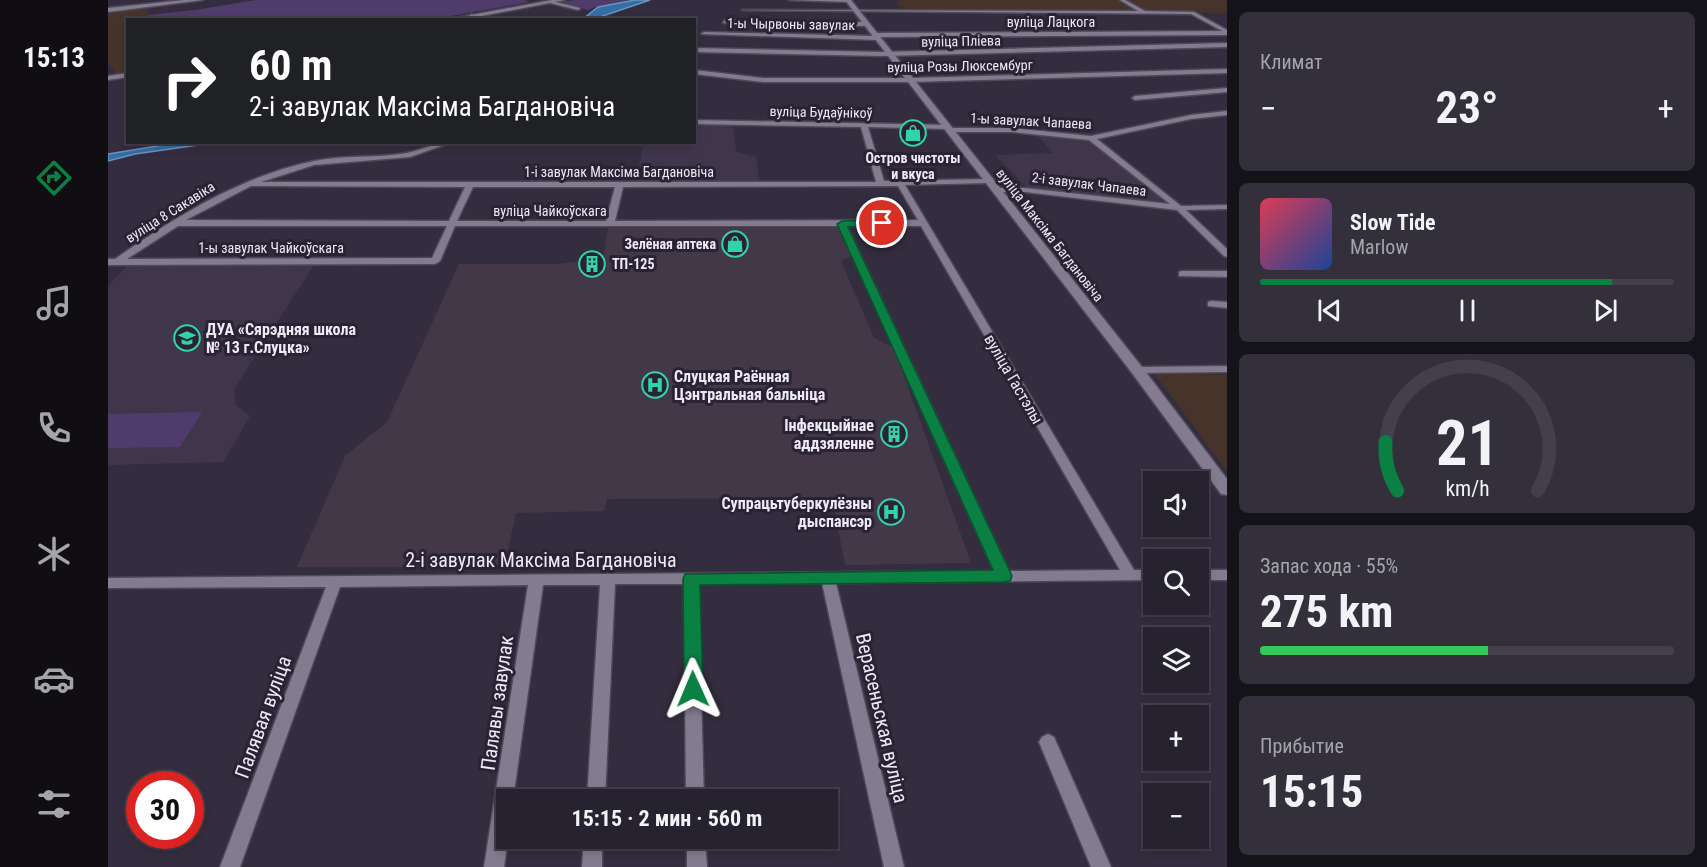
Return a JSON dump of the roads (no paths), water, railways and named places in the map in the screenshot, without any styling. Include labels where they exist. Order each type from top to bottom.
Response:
[{"type":"main road","points":[[108,10],[200,0]]},
{"type":"main road","points":[[458,18],[562,0]]},
{"type":"main road","name":"вуліца Максіма Багдановіча","points":[[848,0],[1137,370],[1227,490]]},
{"type":"main road","points":[[108,78],[126,75]]},
{"type":"street","points":[[791,0],[848,0]]},
{"type":"street","points":[[1122,0],[1145,13]]},
{"type":"street","points":[[552,2],[578,9]]},
{"type":"street","points":[[696,39],[759,2]]},
{"type":"street","points":[[744,10],[1192,13],[1227,33]]},
{"type":"street","points":[[472,15],[479,18]]},
{"type":"street","points":[[725,22],[867,24]]},
{"type":"street","name":"вуліца Лацкога","points":[[876,37],[1227,33]]},
{"type":"street","name":"1-ы Чырвоны завулак","points":[[704,34],[876,37]]},
{"type":"street","name":"вуліца Пліева","points":[[696,50],[891,54],[1227,45]]},
{"type":"street","name":"вуліца Розы Люксембург","points":[[696,72],[763,80],[910,80],[1227,71]]},
{"type":"street","points":[[1135,98],[1227,90]]},
{"type":"street","name":"1-ы завулак Чапаева","points":[[948,128],[1012,130],[1091,138],[1191,117],[1227,113]]},
{"type":"street","name":"1-ы завулак Чапаева","points":[[1216,115],[1227,119]]},
{"type":"street","name":"вуліца Будаўнікоў","points":[[696,122],[948,128]]},
{"type":"street","points":[[864,125],[881,184]]},
{"type":"street","name":"2-і завулак Чапаева","points":[[1091,138],[1179,208]]},
{"type":"street","name":"вуліца 8 Сакавіка","points":[[112,262],[214,199],[249,184],[313,163],[349,158],[399,157],[443,144]]},
{"type":"street","name":"1-і завулак Максіма Багдановіча","points":[[249,184],[619,186],[900,183],[992,185]]},
{"type":"street","name":"вуліца Гастэлы","points":[[900,183],[1130,575]]},
{"type":"street","name":"2-і завулак Чапаева","points":[[992,185],[1179,208],[1227,207]]},
{"type":"street","points":[[453,224],[469,186]]},
{"type":"street","points":[[610,224],[619,186]]},
{"type":"street","points":[[1179,208],[1227,254]]},
{"type":"street","name":"вуліца Чайкоўскага","points":[[178,222],[922,223]]},
{"type":"street","name":"1-ы завулак Чайкоўскага","points":[[112,262],[435,261],[453,224]]},
{"type":"street","points":[[842,224],[1004,576]]},
{"type":"street","points":[[1182,273],[1227,274]]},
{"type":"street","points":[[1210,304],[1227,305]]},
{"type":"street","points":[[1137,370],[1227,369]]},
{"type":"street","points":[[1209,575],[1227,574]]},
{"type":"street","name":"2-і завулак Максіма Багдановіча","points":[[108,583],[1143,575]]},
{"type":"street","name":"Верасеньская вуліца","points":[[828,578],[894,867]]},
{"type":"street","points":[[597,789],[608,579]]},
{"type":"street","points":[[691,579],[695,789]]},
{"type":"street","name":"Палявы завулак","points":[[494,867],[536,580]]},
{"type":"street","name":"Палявая вуліца","points":[[230,867],[335,581]]},
{"type":"street","points":[[1048,742],[1101,867]]},
{"type":"street","points":[[592,867],[593,849]]},
{"type":"street","points":[[696,849],[697,867]]},
{"type":"water","points":[[635,0],[650,0],[597,18],[584,18],[598,7]]},
{"type":"water","points":[[170,144],[206,144],[135,154],[108,161],[108,154]]},
{"type":"place","name":"Остров чистоты и вкуса","points":[[913,133]]},
{"type":"place","name":"Зелёная аптека","points":[[735,244]]},
{"type":"place","name":"ТП-125","points":[[592,264]]},
{"type":"place","name":"ДУА «Сярэдняя школа № 13 г.Слуцка»","points":[[187,338]]},
{"type":"place","name":"Слуцкая Раённая Цэнтральная бальніца","points":[[655,385]]},
{"type":"place","name":"Інфекцыйнае аддзяленне","points":[[894,434]]},
{"type":"place","name":"Супрацьтуберкулёзны дыспансэр","points":[[891,512]]}]
